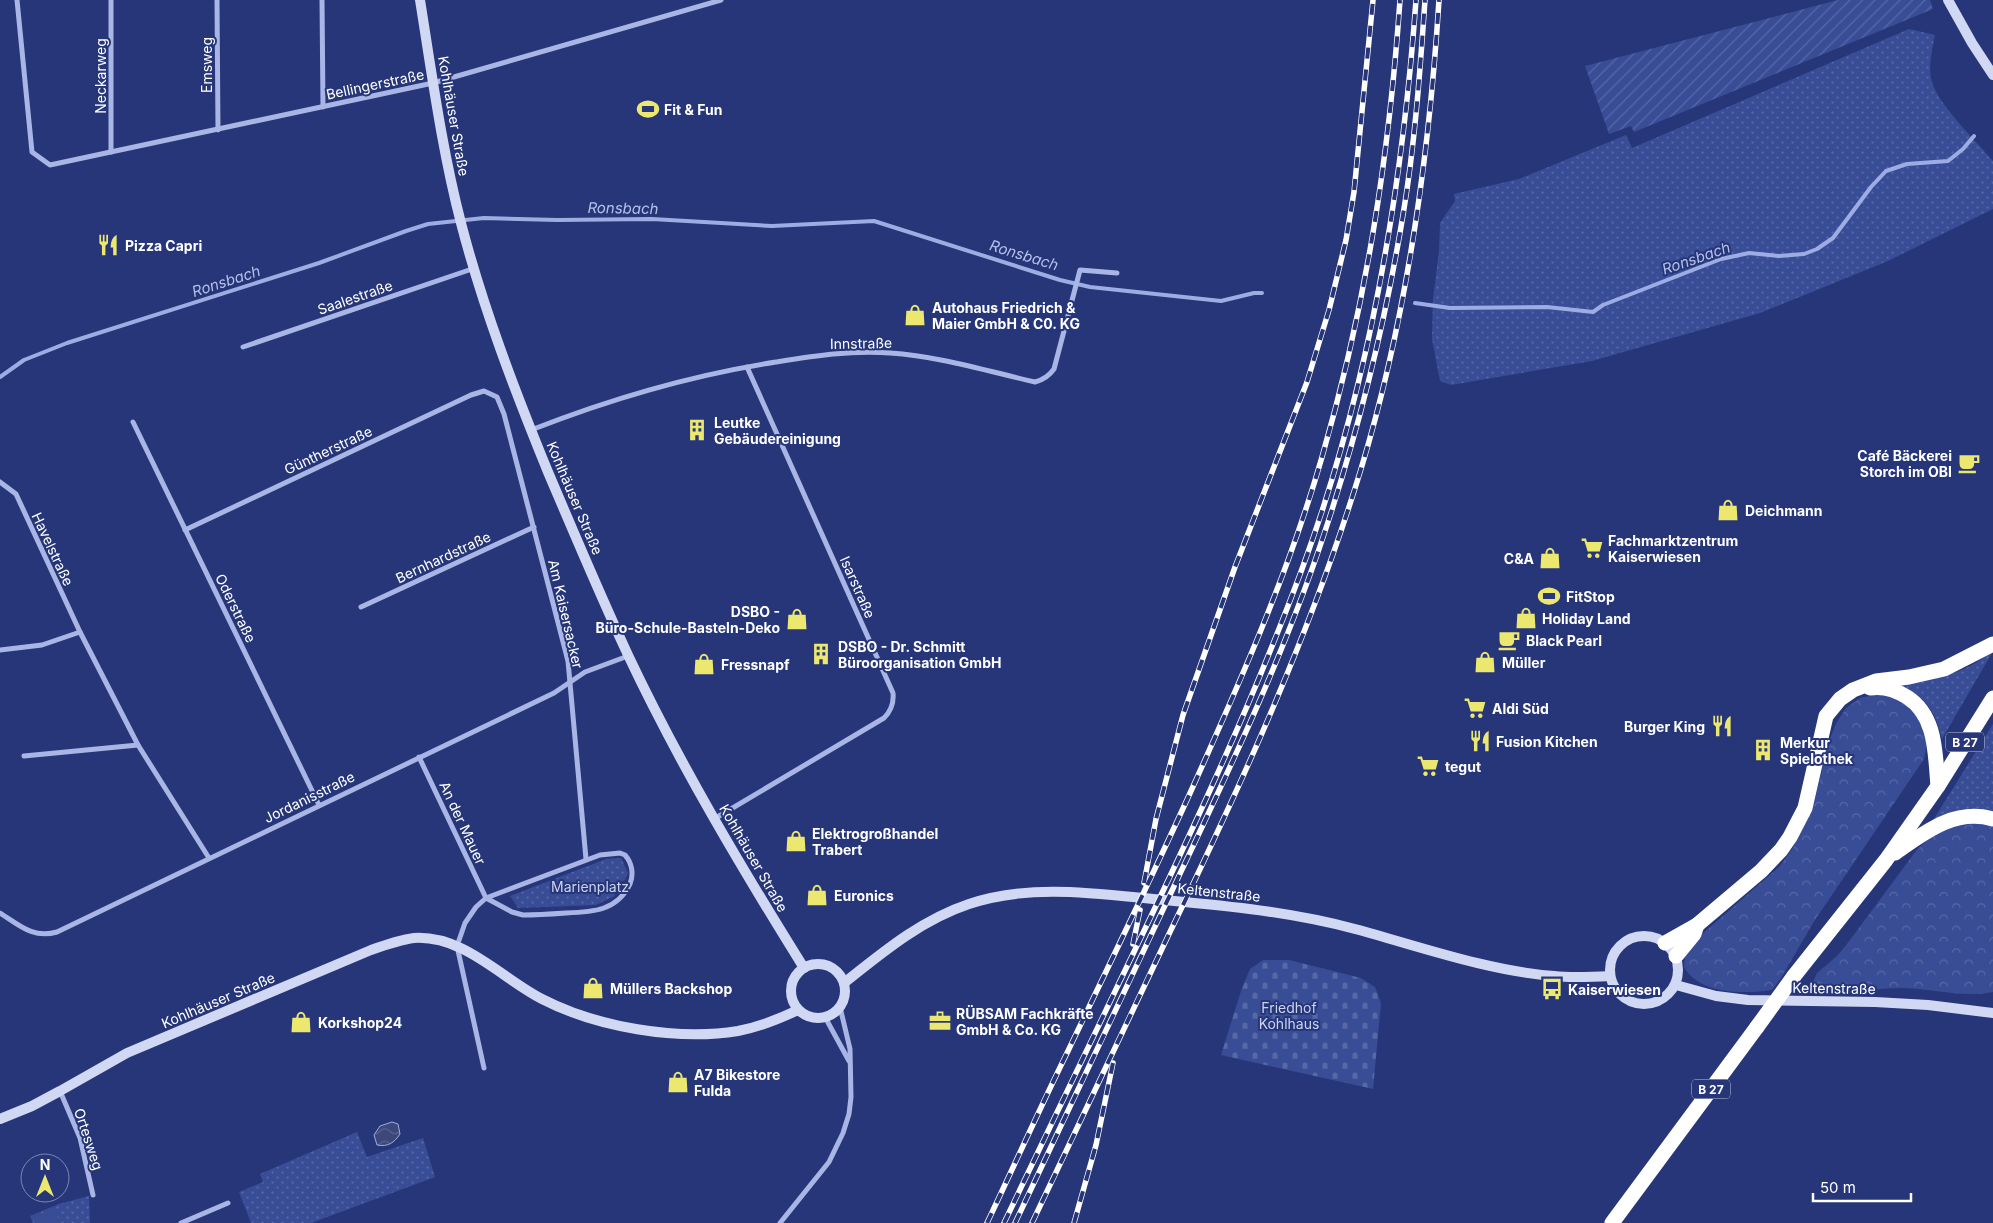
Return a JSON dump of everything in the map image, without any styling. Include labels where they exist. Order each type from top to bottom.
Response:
[{"type":"highway","points":[[1665,943],[1697,925],[1761,872],[1790,837],[1805,808],[1826,716],[1840,699],[1854,690],[1876,681],[1909,677],[1944,669],[1993,644]]},
{"type":"highway","points":[[1854,690],[1875,687],[1888,688],[1907,696],[1922,710],[1933,734],[1938,786]]},
{"type":"highway","name":"B 27","points":[[1612,1223],[1794,976],[1886,860],[1938,786],[1993,698]]},
{"type":"highway","points":[[1886,860],[1939,824],[1964,816],[1983,816],[1993,819]]},
{"type":"highway","points":[[1676,956],[1694,934],[1697,925]]},
{"type":"main road","name":"Kohlhäuser Straße","points":[[420,0],[443,140],[460,220],[531,430],[628,656],[714,819],[804,968]]},
{"type":"main road","points":[[1948,0],[1972,43],[1993,75]]},
{"type":"main road","name":"Keltenstraße","points":[[844,982],[916,928],[946,913],[969,904],[1000,897],[1051,892],[1105,895],[1269,911],[1341,925],[1449,955],[1528,973],[1572,977],[1610,976]]},
{"type":"main road","points":[[1638,936],[1650,936],[1665,943],[1676,956],[1679,976],[1676,985],[1661,1001],[1639,1005],[1620,995],[1613,986],[1610,976],[1610,965],[1613,955],[1628,940],[1638,936]]},
{"type":"main road","name":"Kohlhäuser Straße","points":[[0,1119],[32,1106],[127,1053],[371,950],[414,938],[430,939],[457,946],[556,1006],[586,1017],[645,1030],[666,1033],[719,1034],[752,1028],[798,1010]]},
{"type":"main road","points":[[815,964],[827,966],[837,972],[844,982],[844,998],[840,1007],[825,1017],[811,1017],[798,1010],[791,998],[794,978],[804,968],[815,964]]},
{"type":"main road","name":"Keltenstraße","points":[[1676,985],[1716,996],[1748,1000],[1875,1002],[1928,1005],[1993,1013]]},
{"type":"street","name":"Bellingerstraße","points":[[17,0],[32,152],[50,165],[433,84],[721,0]]},
{"type":"street","name":"Neckarweg","points":[[111,0],[111,152]]},
{"type":"street","name":"Emsweg","points":[[217,0],[218,130]]},
{"type":"street","points":[[322,0],[323,107]]},
{"type":"street","name":"Saalestraße","points":[[243,347],[475,268]]},
{"type":"street","name":"Innstraße","points":[[531,430],[570,415],[683,380],[747,367],[832,354],[888,352],[921,356],[1034,382],[1040,381],[1046,378],[1054,369],[1080,270],[1117,273]]},
{"type":"street","name":"Isarstraße","points":[[714,819],[884,718],[889,713],[893,700],[893,693],[747,367]]},
{"type":"street","name":"Am Kaisersacker","points":[[481,391],[491,393],[497,397],[504,414],[568,661],[568,684],[586,859]]},
{"type":"street","name":"Güntherstraße","points":[[185,530],[481,391]]},
{"type":"street","name":"Oderstraße","points":[[133,422],[318,805]]},
{"type":"street","name":"Havelstraße","points":[[0,482],[16,494],[80,632],[138,744],[209,858]]},
{"type":"street","name":"Bernhardstraße","points":[[361,607],[534,527]]},
{"type":"street","points":[[0,650],[42,645],[80,632]]},
{"type":"street","name":"Jordanisstraße","points":[[0,912],[35,934],[48,935],[57,932],[554,693],[585,672],[628,656]]},
{"type":"street","points":[[24,756],[138,744]]},
{"type":"street","name":"An der Mauer","points":[[419,757],[486,898]]},
{"type":"street","points":[[484,1068],[457,946],[465,923],[476,907],[486,898],[586,859],[600,855],[620,853],[629,859],[632,877],[630,884],[620,898],[607,908],[591,912],[523,915],[512,912],[486,898]]},
{"type":"street","points":[[780,1223],[821,1173],[843,1133],[851,1097],[850,1050],[840,1007]]},
{"type":"street","points":[[825,1017],[849,1062]]},
{"type":"street","name":"Ortesweg","points":[[60,1091],[80,1138],[93,1195]]},
{"type":"street","points":[[181,1223],[228,1203]]},
{"type":"green space","points":[[1838,0],[1930,0],[1933,9],[1634,132],[1631,126],[1609,134],[1585,66]]},
{"type":"green space","points":[[1909,29],[1935,35],[1930,67],[1933,85],[1951,114],[1993,161],[1993,209],[1888,261],[1760,313],[1592,361],[1451,385],[1440,381],[1432,339],[1433,299],[1439,251],[1440,223],[1455,201],[1454,194],[1519,179],[1626,135],[1632,148]]},
{"type":"green space","points":[[1993,651],[1942,739],[1935,717],[1925,702],[1910,691],[1888,682],[1931,679],[1944,676],[1968,667]]},
{"type":"green space","points":[[1874,695],[1889,695],[1902,699],[1923,723],[1927,744],[1924,759],[1813,923],[1772,990],[1749,992],[1724,991],[1701,983],[1691,976],[1684,967],[1685,953],[1693,942],[1779,867],[1793,848],[1814,803],[1829,741],[1837,722],[1846,708],[1860,698]]},
{"type":"green space","points":[[1993,724],[1993,811],[1976,810],[1932,822]]},
{"type":"green space","points":[[1971,824],[1985,824],[1993,827],[1993,992],[1960,994],[1904,988],[1808,993],[1817,973],[1837,956],[1847,944],[1916,851],[1940,832]]},
{"type":"green space","name":"Marienplatz","points":[[621,858],[628,873],[625,880],[611,885],[615,896],[596,905],[518,908],[510,896],[606,859]]},
{"type":"green space","name":"Friedhof Kohlhaus","points":[[1263,960],[1289,960],[1361,978],[1375,987],[1381,1003],[1373,1089],[1221,1055],[1250,969]]},
{"type":"green space","points":[[357,1132],[367,1157],[423,1138],[435,1177],[311,1223],[251,1223],[239,1192],[263,1182],[260,1174]]},
{"type":"green space","points":[[89,1196],[90,1223],[33,1223],[30,1216],[59,1204],[70,1203],[70,1201]]},
{"type":"green space","points":[[54,1208],[60,1223],[36,1223],[34,1217]]},
{"type":"water","points":[[392,1122],[398,1124],[400,1134],[390,1144],[377,1145],[374,1135],[380,1126]]},
{"type":"waterway","name":"Ronsbach","points":[[1415,303],[1450,308],[1547,307],[1593,312],[1603,305],[1721,259],[1749,253],[1779,256],[1804,254],[1817,249],[1833,238],[1871,187],[1886,171],[1907,164],[1948,161],[1963,149],[1974,136]]},
{"type":"waterway","name":"Ronsbach","points":[[0,377],[24,360],[67,343],[319,263],[406,231],[428,224],[484,218],[557,220],[652,219],[772,226],[874,221],[1060,280],[1090,287],[1221,301],[1254,293],[1262,293]]},
{"type":"railway","points":[[1144,883],[1156,819],[1183,715],[1235,567],[1307,382],[1329,310],[1346,240],[1354,192],[1373,0]]},
{"type":"railway","points":[[987,1223],[1161,857],[1209,750],[1279,584],[1309,500],[1338,400],[1363,287],[1382,174],[1400,0]]},
{"type":"railway","points":[[1004,1223],[1169,879],[1239,726],[1282,622],[1326,500],[1364,360],[1379,289],[1402,145],[1416,0]]},
{"type":"railway","points":[[1015,1223],[1239,747],[1296,612],[1329,519],[1352,444],[1389,292],[1407,188],[1414,134],[1425,0]]},
{"type":"railway","points":[[1032,1223],[1249,763],[1298,647],[1342,529],[1377,412],[1391,354],[1414,237],[1429,119],[1439,0]]},
{"type":"railway","points":[[1133,944],[1140,910]]},
{"type":"railway","points":[[1074,1223],[1096,1145],[1113,1063]]},
{"type":"place","name":"Fit & Fun","points":[[648,109]]},
{"type":"place","name":"Pizza Capri","points":[[108,245]]},
{"type":"place","name":"Autohaus Friedrich & Maier GmbH & C0. KG","points":[[915,315]]},
{"type":"place","name":"Leutke Gebäudereinigung","points":[[697,430]]},
{"type":"place","name":"Café Bäckerei Storch im OBI","points":[[1969,463]]},
{"type":"place","name":"Deichmann","points":[[1728,510]]},
{"type":"place","name":"Fachmarktzentrum Kaiserwiesen","points":[[1592,548]]},
{"type":"place","name":"C&A","points":[[1550,558]]},
{"type":"place","name":"FitStop","points":[[1549,596]]},
{"type":"place","name":"Holiday Land","points":[[1526,618]]},
{"type":"place","name":"DSBO - Büro-Schule-Basteln-Deko","points":[[797,619]]},
{"type":"place","name":"Black Pearl","points":[[1509,640]]},
{"type":"place","name":"DSBO - Dr. Schmitt Büroorganisation GmbH","points":[[821,654]]},
{"type":"place","name":"Müller","points":[[1485,662]]},
{"type":"place","name":"Fressnapf","points":[[704,664]]},
{"type":"place","name":"Aldi Süd","points":[[1475,708]]},
{"type":"place","name":"Burger King","points":[[1722,726]]},
{"type":"place","name":"Fusion Kitchen","points":[[1480,741]]},
{"type":"place","name":"Merkur Spielothek","points":[[1763,750]]},
{"type":"place","name":"tegut","points":[[1428,766]]},
{"type":"place","name":"Elektrogroßhandel Trabert","points":[[796,841]]},
{"type":"place","name":"Euronics","points":[[817,895]]},
{"type":"place","name":"Müllers Backshop","points":[[593,988]]},
{"type":"place","name":"Kaiserwiesen","points":[[1552,989]]},
{"type":"place","name":"RÜBSAM Fachkräfte GmbH & Co. KG","points":[[940,1021]]},
{"type":"place","name":"Korkshop24","points":[[301,1022]]},
{"type":"place","name":"A7 Bikestore Fulda","points":[[678,1082]]}]
